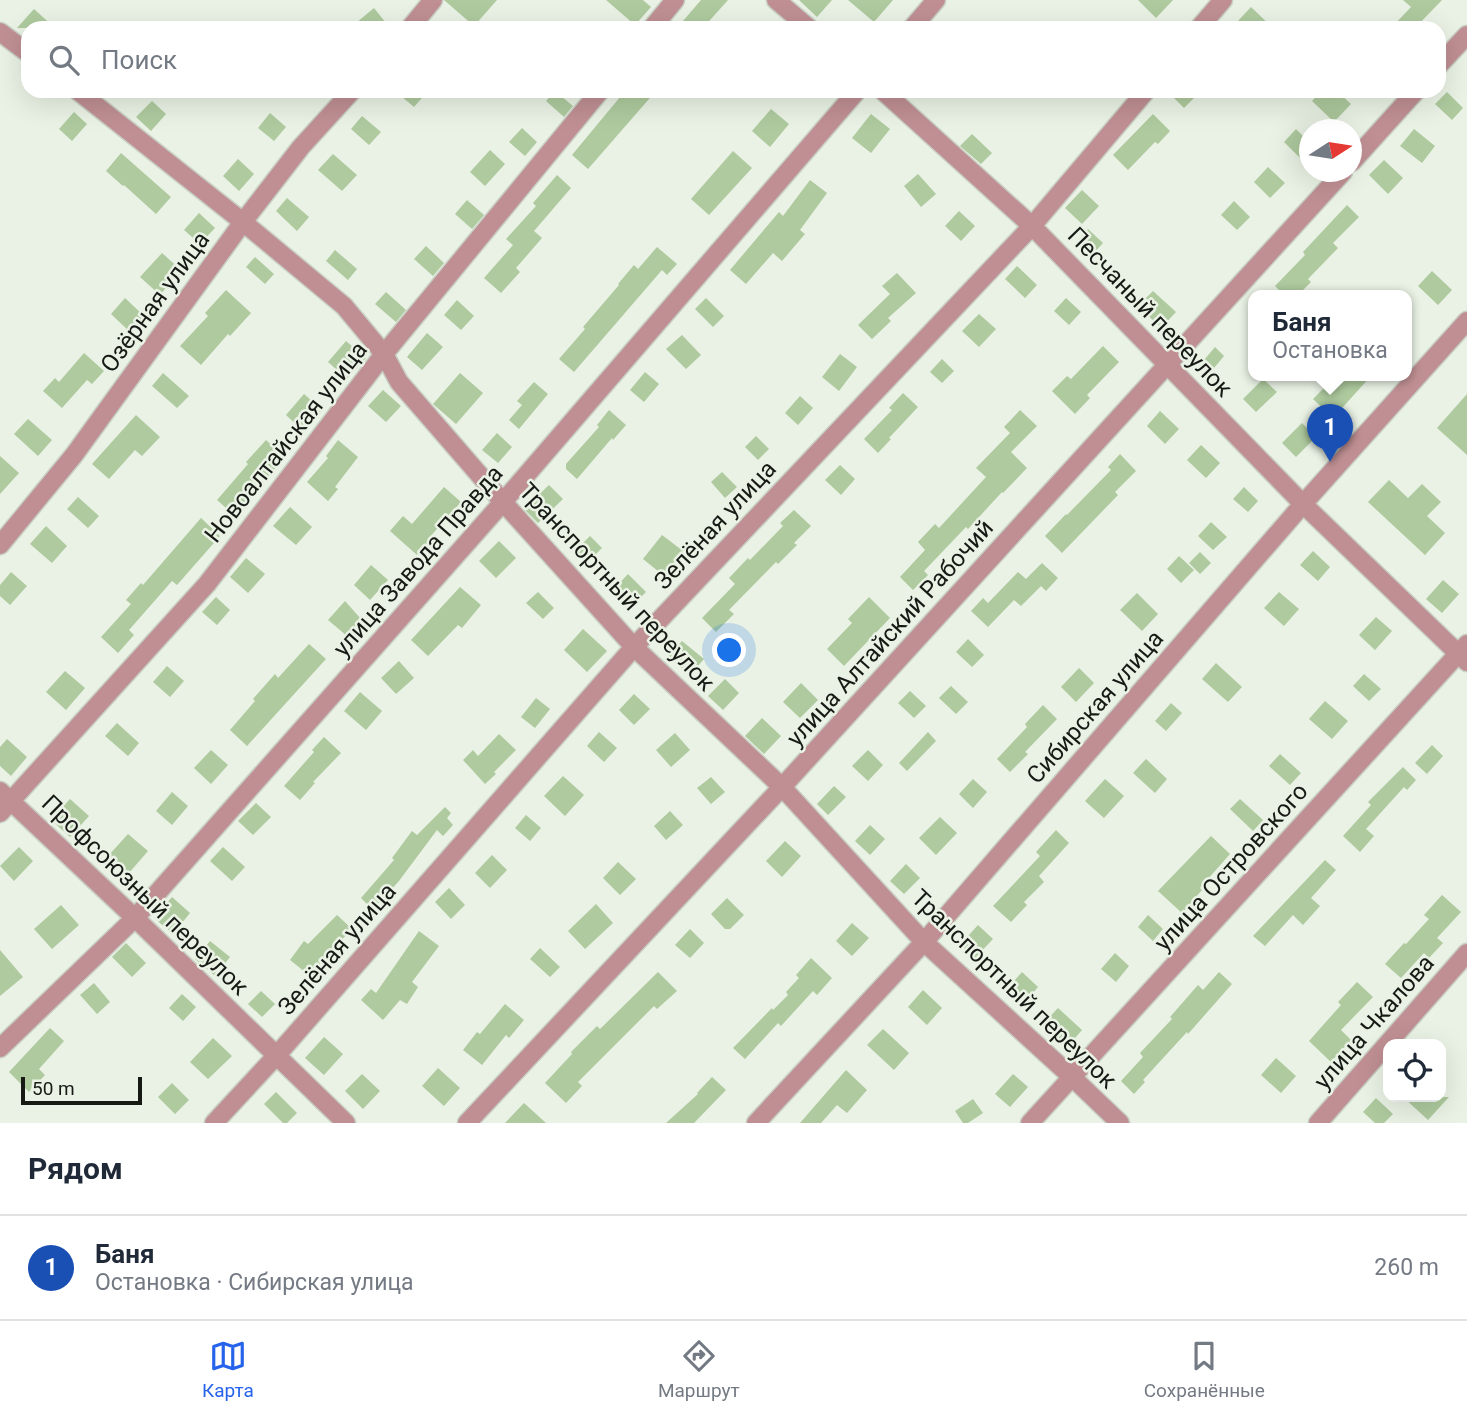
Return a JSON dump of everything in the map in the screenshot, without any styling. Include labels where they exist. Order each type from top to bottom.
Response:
[{"type":"street","points":[[416,21],[433,0]]},
{"type":"street","points":[[658,21],[675,0]]},
{"type":"street","points":[[776,0],[801,21]]},
{"type":"street","points":[[918,21],[936,0]]},
{"type":"street","points":[[1205,21],[1223,0]]},
{"type":"street","points":[[0,32],[21,48]]},
{"type":"street","points":[[1446,58],[1467,35]]},
{"type":"street","name":"Транспортный переулок","points":[[87,98],[344,306],[384,354],[399,382],[634,647],[782,788],[924,942],[1120,1123]]},
{"type":"street","name":"Озёрная улица","points":[[0,545],[74,455],[243,222],[301,147],[346,98]]},
{"type":"street","name":"Новоалтайская улица","points":[[4,802],[207,584],[384,354],[594,98]]},
{"type":"street","name":"улица Завода Правда","points":[[0,1048],[135,918],[503,502],[851,98]]},
{"type":"street","name":"Песчаный переулок","points":[[891,98],[1032,226],[1303,504],[1464,653]]},
{"type":"street","name":"Зелёная улица","points":[[214,1123],[634,647],[1032,226],[1140,98]]},
{"type":"street","points":[[1362,151],[1410,98]]},
{"type":"street","name":"улица Алтайский Рабочий","points":[[467,1123],[782,788],[1334,182]]},
{"type":"street","name":"Сибирская улица","points":[[757,1123],[924,942],[1303,504],[1467,321]]},
{"type":"street","name":"улица Островского","points":[[1030,1123],[1464,653]]},
{"type":"street","name":"Профсоюзный переулок","points":[[4,802],[135,918],[346,1123]]},
{"type":"street","name":"улица Чкалова","points":[[1318,1123],[1467,953]]},
{"type":"building","points":[[444,0],[497,0],[478,21],[468,21]]},
{"type":"building","points":[[606,0],[643,0],[651,7],[639,21],[630,21]]},
{"type":"building","points":[[701,0],[728,0],[709,21],[683,21]]},
{"type":"building","points":[[799,0],[832,0],[817,17]]},
{"type":"building","points":[[848,0],[893,0],[873,21]]},
{"type":"building","points":[[1138,0],[1173,0],[1156,18]]},
{"type":"building","points":[[1403,0],[1442,0],[1422,21],[1398,21],[1411,7]]},
{"type":"building","points":[[1251,7],[1266,21],[1238,21]]},
{"type":"building","points":[[374,8],[384,21],[358,21]]},
{"type":"building","points":[[34,9],[47,21],[23,21]]},
{"type":"building","points":[[1446,93],[1463,108],[1452,120],[1435,104],[1441,98],[1446,98]]},
{"type":"building","points":[[403,98],[422,98],[414,107]]},
{"type":"building","points":[[549,98],[563,98],[573,106],[564,117],[546,101]]},
{"type":"building","points":[[619,98],[650,98],[588,169],[572,155]]},
{"type":"building","points":[[1174,98],[1194,98],[1184,108]]},
{"type":"building","points":[[1315,98],[1345,98],[1351,104],[1337,119],[1331,119],[1312,101]]},
{"type":"building","points":[[152,101],[166,114],[151,131],[136,117]]},
{"type":"building","points":[[771,109],[789,124],[770,147],[752,131]]},
{"type":"building","points":[[74,112],[87,124],[72,141],[59,129]]},
{"type":"building","points":[[270,113],[286,127],[274,141],[258,128]]},
{"type":"building","points":[[871,114],[890,129],[871,153],[852,138]]},
{"type":"building","points":[[1153,114],[1170,131],[1158,144],[1155,142],[1128,170],[1113,155]]},
{"type":"building","points":[[362,116],[381,132],[369,145],[351,129]]},
{"type":"building","points":[[522,128],[537,142],[525,156],[509,142]]},
{"type":"building","points":[[1296,129],[1299,132],[1299,157],[1284,142]]},
{"type":"building","points":[[1414,129],[1435,146],[1422,163],[1400,146]]},
{"type":"building","points":[[972,134],[992,153],[981,164],[960,146]]},
{"type":"building","points":[[490,150],[505,164],[485,186],[470,172]]},
{"type":"building","points":[[733,151],[752,168],[709,215],[691,199]]},
{"type":"building","points":[[121,153],[171,197],[156,214],[106,171]]},
{"type":"building","points":[[333,154],[357,175],[342,191],[318,170]]},
{"type":"building","points":[[238,159],[254,174],[239,191],[223,176]]},
{"type":"building","points":[[1384,160],[1403,178],[1388,194],[1369,175]]},
{"type":"building","points":[[1268,167],[1285,183],[1270,198],[1254,182]]},
{"type":"building","points":[[918,174],[936,194],[921,207],[904,186]]},
{"type":"building","points":[[557,175],[571,188],[534,231],[542,238],[516,268],[520,272],[501,293],[484,278],[513,245],[506,239],[536,206],[533,203]]},
{"type":"building","points":[[810,180],[827,193],[800,230],[805,234],[782,261],[773,253],[746,284],[730,270],[779,212],[783,216]]},
{"type":"building","points":[[1082,190],[1099,206],[1082,224],[1065,208]]},
{"type":"building","points":[[287,198],[309,217],[297,231],[276,211]]},
{"type":"building","points":[[467,200],[484,215],[472,229],[455,214]]},
{"type":"building","points":[[1234,201],[1250,217],[1237,230],[1221,215]]},
{"type":"building","points":[[1347,205],[1359,217],[1333,243],[1338,248],[1308,279],[1311,282],[1303,290],[1279,290],[1275,286],[1305,255],[1303,252]]},
{"type":"building","points":[[959,211],[975,226],[961,241],[945,226]]},
{"type":"building","points":[[199,213],[215,228],[200,244],[184,230]]},
{"type":"building","points":[[1088,229],[1103,243],[1092,255],[1077,241]]},
{"type":"building","points":[[426,246],[444,263],[433,276],[414,259]]},
{"type":"building","points":[[657,247],[677,264],[667,275],[662,270],[574,372],[559,359],[634,265],[638,269]]},
{"type":"building","points":[[335,250],[357,269],[348,280],[326,261]]},
{"type":"building","points":[[162,253],[181,270],[160,295],[140,277]]},
{"type":"building","points":[[255,257],[274,274],[265,284],[246,267]]},
{"type":"building","points":[[1017,266],[1037,285],[1025,298],[1005,279]]},
{"type":"building","points":[[1432,271],[1452,290],[1438,305],[1418,286]]},
{"type":"building","points":[[897,273],[916,293],[888,318],[891,321],[872,339],[858,325],[890,294],[882,286]]},
{"type":"building","points":[[226,290],[251,313],[201,365],[180,346],[208,316],[205,313]]},
{"type":"building","points":[[1153,291],[1176,312],[1161,328],[1138,306]]},
{"type":"building","points":[[386,292],[406,310],[396,322],[375,304]]},
{"type":"building","points":[[125,298],[144,316],[130,332],[111,314]]},
{"type":"building","points":[[706,298],[724,316],[713,327],[695,309]]},
{"type":"building","points":[[1066,298],[1081,312],[1069,325],[1054,311]]},
{"type":"building","points":[[457,300],[474,316],[461,330],[444,315]]},
{"type":"building","points":[[979,314],[996,329],[979,347],[962,331]]},
{"type":"building","points":[[427,333],[443,347],[422,370],[407,357]]},
{"type":"building","points":[[682,335],[701,355],[686,369],[666,349]]},
{"type":"building","points":[[346,341],[366,358],[347,379],[328,362]]},
{"type":"building","points":[[1103,346],[1119,362],[1087,395],[1090,398],[1075,414],[1052,391],[1067,376],[1071,379]]},
{"type":"building","points":[[1215,347],[1224,356],[1214,368],[1204,360]]},
{"type":"building","points":[[84,353],[104,371],[92,384],[87,380],[62,408],[43,391],[55,378],[59,382]]},
{"type":"building","points":[[840,354],[857,367],[839,391],[822,377]]},
{"type":"building","points":[[942,359],[954,371],[942,383],[930,372]]},
{"type":"building","points":[[645,372],[659,384],[644,402],[630,390]]},
{"type":"building","points":[[163,373],[189,396],[177,408],[152,386]]},
{"type":"building","points":[[460,373],[483,393],[456,424],[433,404]]},
{"type":"building","points":[[1261,381],[1265,381],[1277,392],[1256,412],[1243,399]]},
{"type":"building","points":[[1331,381],[1366,381],[1333,418],[1313,399]]},
{"type":"building","points":[[534,382],[548,394],[519,429],[509,420],[522,405],[517,401]]},
{"type":"building","points":[[383,390],[401,406],[386,422],[368,406]]},
{"type":"building","points":[[903,393],[918,407],[878,453],[864,439],[892,410],[889,408]]},
{"type":"building","points":[[304,394],[322,410],[303,431],[286,415]]},
{"type":"building","points":[[1467,394],[1467,455],[1437,428]]},
{"type":"building","points":[[800,396],[813,408],[798,425],[785,413]]},
{"type":"building","points":[[609,410],[626,425],[577,479],[566,469],[566,464],[599,427],[597,425]]},
{"type":"building","points":[[1020,410],[1037,426],[1011,452],[1027,468],[924,571],[928,575],[913,590],[900,577],[925,550],[918,542],[935,524],[939,528],[986,477],[976,468],[1010,433],[1004,427]]},
{"type":"building","points":[[1160,411],[1179,429],[1165,444],[1147,426]]},
{"type":"building","points":[[136,415],[160,437],[142,456],[135,450],[109,479],[92,464]]},
{"type":"building","points":[[28,419],[52,440],[38,456],[14,434]]},
{"type":"building","points":[[1302,423],[1316,437],[1296,457],[1282,443]]},
{"type":"building","points":[[497,433],[512,447],[498,463],[482,450]]},
{"type":"building","points":[[756,436],[769,449],[758,460],[745,447]]},
{"type":"building","points":[[266,440],[285,457],[234,515],[217,500]]},
{"type":"building","points":[[338,440],[358,457],[335,487],[338,489],[328,501],[307,482],[328,458],[326,456]]},
{"type":"building","points":[[1201,445],[1220,463],[1206,478],[1187,460]]},
{"type":"building","points":[[1120,454],[1136,471],[1115,492],[1118,495],[1062,553],[1045,536],[1111,470],[1108,467]]},
{"type":"building","points":[[0,456],[19,473],[0,494]]},
{"type":"building","points":[[840,465],[855,479],[841,495],[825,480]]},
{"type":"building","points":[[722,472],[737,487],[725,498],[711,482]]},
{"type":"building","points":[[1389,480],[1408,498],[1422,484],[1441,502],[1427,516],[1445,533],[1425,555],[1368,502]]},
{"type":"building","points":[[549,485],[563,499],[538,523],[524,509]]},
{"type":"building","points":[[444,487],[461,502],[417,555],[390,531],[403,516],[412,524]]},
{"type":"building","points":[[1244,487],[1258,501],[1248,512],[1233,499]]},
{"type":"building","points":[[78,497],[99,516],[88,528],[67,509]]},
{"type":"building","points":[[290,507],[312,527],[296,545],[273,526]]},
{"type":"building","points":[[794,510],[811,526],[794,543],[797,545],[778,564],[776,562],[729,610],[734,614],[716,632],[702,618],[735,584],[729,578],[783,526],[780,523]]},
{"type":"building","points":[[201,518],[220,536],[177,585],[172,581],[129,630],[134,635],[118,653],[101,637],[131,604],[126,600],[141,583],[143,585]]},
{"type":"building","points":[[1211,522],[1227,537],[1213,550],[1198,536]]},
{"type":"building","points":[[46,526],[67,546],[52,563],[30,544]]},
{"type":"building","points":[[662,535],[683,551],[664,576],[643,559]]},
{"type":"building","points":[[590,536],[602,548],[586,564],[574,552]]},
{"type":"building","points":[[499,541],[516,558],[496,578],[479,561]]},
{"type":"building","points":[[1313,551],[1330,567],[1318,581],[1300,565]]},
{"type":"building","points":[[1200,552],[1211,563],[1200,574],[1189,563]]},
{"type":"building","points":[[1179,556],[1194,570],[1181,583],[1167,569]]},
{"type":"building","points":[[246,558],[265,574],[248,593],[230,577]]},
{"type":"building","points":[[1042,563],[1058,578],[1046,591],[1041,586],[1021,606],[1014,600],[988,627],[971,611],[983,598],[988,603],[1018,572],[1026,579]]},
{"type":"building","points":[[371,565],[388,580],[370,600],[354,585]]},
{"type":"building","points":[[11,572],[27,586],[10,605],[0,596],[0,585]]},
{"type":"building","points":[[628,574],[646,592],[631,607],[613,590]]},
{"type":"building","points":[[1443,580],[1459,594],[1442,613],[1426,599]]},
{"type":"building","points":[[460,587],[481,605],[462,628],[458,625],[428,656],[411,640]]},
{"type":"building","points":[[538,592],[554,608],[543,619],[526,603]]},
{"type":"building","points":[[1279,592],[1299,609],[1284,626],[1264,608]]},
{"type":"building","points":[[1137,593],[1158,614],[1142,631],[1120,610]]},
{"type":"building","points":[[216,597],[230,610],[217,625],[202,612]]},
{"type":"building","points":[[869,597],[890,618],[844,666],[827,649],[852,623],[848,619]]},
{"type":"building","points":[[345,601],[361,619],[347,636],[328,620]]},
{"type":"building","points":[[1376,617],[1392,631],[1375,650],[1359,635]]},
{"type":"building","points":[[583,629],[607,651],[587,672],[564,650]]},
{"type":"building","points":[[968,639],[984,655],[972,667],[956,652]]},
{"type":"building","points":[[682,641],[704,659],[690,675],[668,657]]},
{"type":"building","points":[[309,644],[326,659],[247,746],[230,730],[275,674],[278,678]]},
{"type":"building","points":[[399,661],[414,678],[396,694],[381,678]]},
{"type":"building","points":[[1216,663],[1242,687],[1228,702],[1202,679]]},
{"type":"building","points":[[167,666],[184,681],[170,697],[153,682]]},
{"type":"building","points":[[1079,668],[1094,683],[1076,702],[1061,687]]},
{"type":"building","points":[[65,671],[85,688],[66,710],[46,692]]},
{"type":"building","points":[[1364,674],[1381,689],[1369,701],[1353,686]]},
{"type":"building","points":[[725,679],[739,693],[723,710],[708,696]]},
{"type":"building","points":[[801,683],[818,700],[800,718],[783,702]]},
{"type":"building","points":[[951,686],[968,702],[956,714],[939,698]]},
{"type":"building","points":[[910,691],[926,706],[914,718],[898,703]]},
{"type":"building","points":[[360,692],[382,711],[366,730],[344,711]]},
{"type":"building","points":[[634,694],[650,709],[634,725],[619,710]]},
{"type":"building","points":[[536,698],[550,709],[535,728],[521,717]]},
{"type":"building","points":[[1325,701],[1348,721],[1332,739],[1309,719]]},
{"type":"building","points":[[1171,703],[1182,713],[1166,731],[1155,721]]},
{"type":"building","points":[[1043,705],[1057,719],[1010,772],[997,759]]},
{"type":"building","points":[[762,718],[781,736],[764,754],[745,736]]},
{"type":"building","points":[[117,723],[139,743],[128,756],[105,736]]},
{"type":"building","points":[[599,732],[617,748],[604,762],[587,746]]},
{"type":"building","points":[[928,732],[936,741],[907,771],[899,763]]},
{"type":"building","points":[[675,733],[690,750],[671,767],[656,750]]},
{"type":"building","points":[[499,734],[516,750],[485,784],[463,760],[473,750],[478,756]]},
{"type":"building","points":[[324,737],[341,753],[300,800],[284,786]]},
{"type":"building","points":[[7,739],[27,757],[11,776],[0,766],[0,747]]},
{"type":"building","points":[[1432,745],[1443,756],[1427,774],[1415,763]]},
{"type":"building","points":[[211,750],[228,765],[211,784],[194,768]]},
{"type":"building","points":[[868,750],[883,765],[868,781],[852,766]]},
{"type":"building","points":[[1280,754],[1301,773],[1290,785],[1269,766]]},
{"type":"building","points":[[1146,759],[1167,779],[1155,793],[1133,773]]},
{"type":"building","points":[[1403,767],[1416,780],[1407,790],[1404,787],[1366,829],[1374,836],[1360,852],[1343,836],[1371,805],[1368,802]]},
{"type":"building","points":[[563,776],[584,795],[565,816],[544,796]]},
{"type":"building","points":[[711,777],[725,792],[711,804],[697,788]]},
{"type":"building","points":[[973,779],[987,792],[973,808],[959,794]]},
{"type":"building","points":[[1105,779],[1124,796],[1104,818],[1085,801]]},
{"type":"building","points":[[834,786],[846,797],[828,815],[817,804]]},
{"type":"building","points":[[172,792],[188,806],[172,825],[156,811]]},
{"type":"building","points":[[70,799],[89,816],[70,837],[51,820]]},
{"type":"building","points":[[1240,799],[1263,820],[1253,831],[1230,809]]},
{"type":"building","points":[[256,803],[271,817],[253,835],[238,821]]},
{"type":"building","points":[[445,807],[451,813],[447,818],[453,825],[443,836],[437,830],[399,881],[373,910],[361,898],[394,860],[392,858],[412,831],[417,835]]},
{"type":"building","points":[[670,811],[683,825],[666,840],[654,826]]},
{"type":"building","points":[[526,815],[541,828],[530,841],[515,828]]},
{"type":"building","points":[[940,817],[957,833],[936,855],[919,838]]},
{"type":"building","points":[[870,825],[885,839],[870,855],[855,841]]},
{"type":"building","points":[[1056,830],[1069,843],[1039,876],[1044,882],[1024,902],[1027,905],[1011,922],[993,906],[1040,856],[1036,852]]},
{"type":"building","points":[[128,834],[148,851],[129,873],[109,855]]},
{"type":"building","points":[[1211,836],[1230,854],[1182,913],[1158,891]]},
{"type":"building","points":[[785,841],[801,856],[782,877],[766,861]]},
{"type":"building","points":[[19,847],[33,861],[14,881],[0,866]]},
{"type":"building","points":[[223,847],[245,867],[232,881],[210,861]]},
{"type":"building","points":[[492,855],[507,870],[490,888],[475,873]]},
{"type":"building","points":[[1325,860],[1336,870],[1311,898],[1320,906],[1303,925],[1293,915],[1265,946],[1253,936]]},
{"type":"building","points":[[618,862],[636,879],[620,895],[603,878]]},
{"type":"building","points":[[906,864],[920,878],[904,894],[890,881]]},
{"type":"building","points":[[449,888],[465,905],[451,919],[435,902]]},
{"type":"building","points":[[1442,895],[1461,912],[1437,938],[1443,943],[1429,958],[1424,953],[1401,978],[1385,964],[1429,919],[1424,915]]},
{"type":"building","points":[[172,897],[190,913],[173,934],[154,918]]},
{"type":"building","points":[[727,898],[744,915],[730,929],[725,929],[711,914]]},
{"type":"building","points":[[596,904],[613,923],[585,949],[568,931]]},
{"type":"building","points":[[61,905],[79,925],[52,949],[34,929]]},
{"type":"building","points":[[337,915],[352,929],[310,976],[290,960],[304,941],[308,944]]},
{"type":"building","points":[[1148,915],[1163,929],[1153,941],[1138,927]]},
{"type":"building","points":[[852,923],[869,938],[852,956],[836,941]]},
{"type":"building","points":[[978,925],[993,939],[975,958],[960,945]]},
{"type":"building","points":[[690,929],[704,943],[690,958],[675,945]]},
{"type":"building","points":[[419,931],[439,946],[412,982],[418,987],[407,1004],[400,1000],[383,1020],[361,1000],[371,989],[376,993]]},
{"type":"building","points":[[210,941],[230,957],[215,976],[195,959]]},
{"type":"building","points":[[126,943],[146,963],[132,977],[112,957]]},
{"type":"building","points":[[540,948],[560,967],[550,977],[530,959]]},
{"type":"building","points":[[0,950],[23,977],[0,996]]},
{"type":"building","points":[[1115,953],[1129,966],[1116,982],[1101,969]]},
{"type":"building","points":[[811,958],[832,978],[817,995],[813,991],[781,1026],[778,1023],[745,1059],[733,1048],[788,995],[786,992],[799,978],[796,975]]},
{"type":"building","points":[[658,972],[677,991],[657,1009],[654,1006],[578,1082],[582,1086],[566,1103],[545,1083],[597,1026],[600,1029]]},
{"type":"building","points":[[1022,972],[1038,987],[1024,1003],[1008,988]]},
{"type":"building","points":[[1219,972],[1232,984],[1143,1080],[1145,1082],[1134,1094],[1121,1081],[1143,1057],[1140,1053],[1172,1019],[1170,1017],[1198,985],[1203,990]]},
{"type":"building","points":[[1357,982],[1373,997],[1341,1030],[1351,1040],[1331,1062],[1309,1041],[1341,1005],[1338,1002]]},
{"type":"building","points":[[94,983],[110,1002],[97,1014],[80,995]]},
{"type":"building","points":[[923,990],[942,1008],[927,1025],[908,1007]]},
{"type":"building","points":[[261,991],[275,1004],[262,1017],[248,1004]]},
{"type":"building","points":[[182,994],[196,1007],[183,1021],[169,1008]]},
{"type":"building","points":[[505,1004],[524,1020],[509,1038],[506,1035],[482,1065],[463,1050]]},
{"type":"building","points":[[1058,1008],[1082,1030],[1068,1046],[1043,1024]]},
{"type":"building","points":[[50,1028],[64,1041],[39,1069],[45,1075],[29,1092],[9,1072]]},
{"type":"building","points":[[883,1029],[909,1053],[894,1070],[867,1045]]},
{"type":"building","points":[[324,1037],[343,1054],[324,1075],[305,1058]]},
{"type":"building","points":[[213,1038],[232,1056],[208,1079],[190,1062]]},
{"type":"building","points":[[1276,1058],[1296,1076],[1281,1093],[1261,1075]]},
{"type":"building","points":[[438,1068],[460,1088],[444,1106],[422,1086]]},
{"type":"building","points":[[846,1070],[867,1090],[847,1113],[837,1105],[821,1123],[800,1123]]},
{"type":"building","points":[[362,1074],[380,1091],[363,1109],[345,1091]]},
{"type":"building","points":[[1013,1074],[1028,1087],[1010,1107],[995,1094]]},
{"type":"building","points":[[712,1077],[726,1090],[694,1123],[666,1123],[698,1094]]},
{"type":"building","points":[[172,1083],[189,1100],[175,1114],[158,1097]]},
{"type":"building","points":[[276,1092],[297,1113],[287,1123],[283,1123],[264,1104]]},
{"type":"building","points":[[1376,1098],[1393,1114],[1384,1123],[1375,1123],[1363,1112]]},
{"type":"building","points":[[973,1099],[983,1113],[968,1123],[963,1123],[955,1111]]},
{"type":"building","points":[[1408,1102],[1444,1102],[1428,1120]]},
{"type":"building","points":[[524,1103],[546,1123],[505,1123]]},
{"type":"place","name":"Баня","points":[[1330,462]]}]
